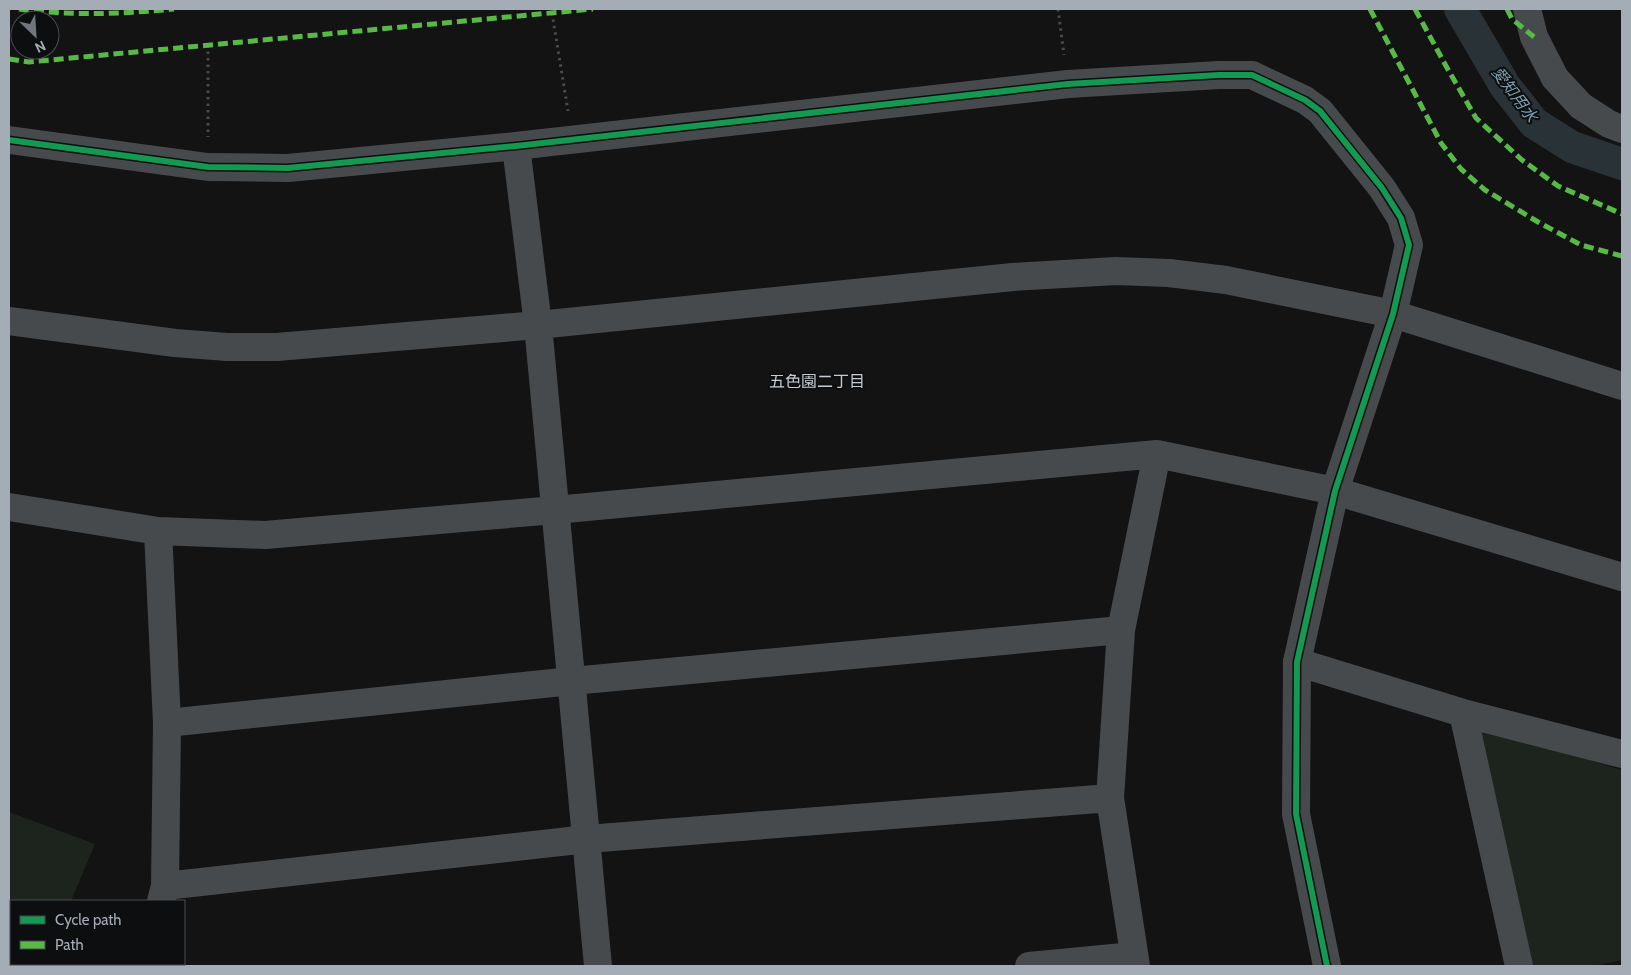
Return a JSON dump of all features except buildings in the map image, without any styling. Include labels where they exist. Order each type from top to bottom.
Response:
[{"type":"street","points":[[1527,9],[1534,37],[1555,78],[1582,106],[1609,124],[1622,129]]},
{"type":"street","points":[[9,140],[208,167],[288,168],[516,146],[1068,84],[1220,75],[1252,75],[1304,100],[1320,110],[1382,188],[1402,218],[1409,245],[1393,314],[1335,491],[1297,662],[1296,814],[1327,966]]},
{"type":"street","points":[[516,146],[538,325],[598,966]]},
{"type":"street","points":[[9,321],[175,343],[227,347],[277,347],[538,325],[1013,277],[1116,271],[1168,273],[1226,280],[1393,314],[1622,386]]},
{"type":"street","points":[[1030,966],[1135,961],[1110,798],[1121,630],[1157,454]]},
{"type":"street","points":[[9,507],[158,531],[265,534],[555,510],[1157,454],[1335,491],[1622,577]]},
{"type":"street","points":[[158,531],[167,723],[163,894],[587,839],[1110,798]]},
{"type":"street","points":[[167,723],[572,680],[1121,630]]},
{"type":"street","points":[[1297,662],[1463,713],[1622,754]]},
{"type":"street","points":[[1463,713],[1519,966]]},
{"type":"path","points":[[1058,9],[1068,84]]},
{"type":"path","points":[[552,13],[572,139]]},
{"type":"path","points":[[208,45],[208,167]]},
{"type":"shaded area","points":[[1474,725],[1622,770],[1622,960],[1595,966],[1528,966]]},
{"type":"shaded area","points":[[9,812],[95,844],[71,900],[10,900],[10,965],[44,965],[9,966]]},
{"type":"waterway","name":"愛知用水","points":[[1460,9],[1505,86],[1534,123],[1572,147],[1622,164]]},
{"type":"marked path","points":[[19,9],[57,13],[96,14],[174,9]]},
{"type":"marked path","points":[[9,59],[29,62],[593,9]]},
{"type":"marked path","points":[[1370,9],[1441,143],[1461,169],[1485,190],[1538,222],[1581,245],[1622,256]]},
{"type":"marked path","points":[[1415,9],[1476,118],[1522,160],[1558,186],[1622,214]]},
{"type":"marked path","points":[[1507,9],[1512,19],[1534,37]]},
{"type":"cycle path","points":[[9,140],[208,167],[288,168],[516,146],[1068,84],[1219,75],[1252,75],[1305,100],[1320,111],[1382,188],[1401,218],[1409,245],[1393,314],[1335,491],[1297,662],[1296,814],[1327,966]]},
{"type":"district","name":"五色園二丁目","points":[[817,381]]}]
